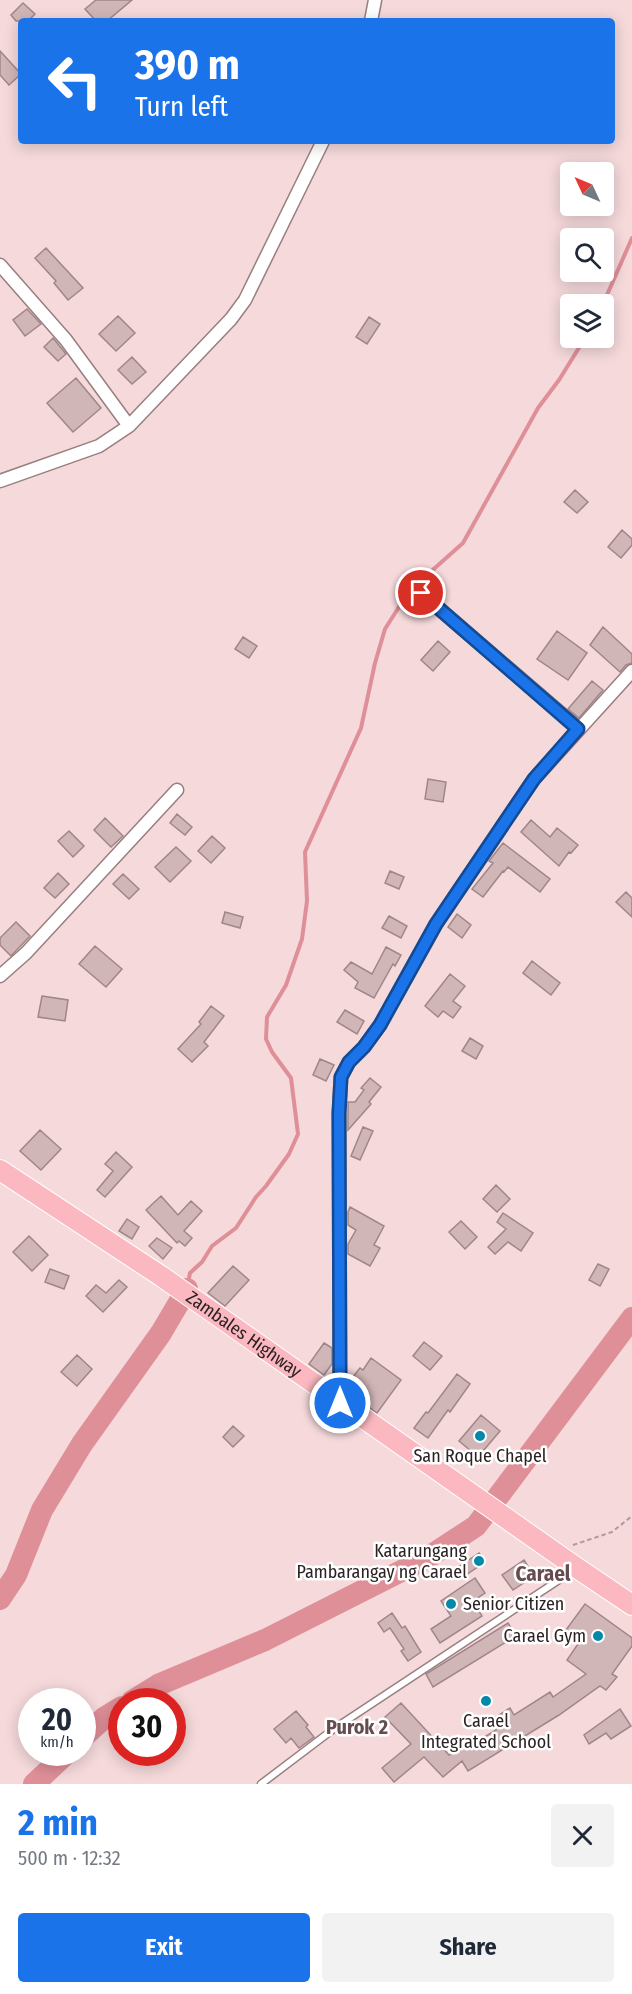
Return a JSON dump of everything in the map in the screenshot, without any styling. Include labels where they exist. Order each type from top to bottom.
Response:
[{"type":"main road","name":"Zambales Highway","points":[[0,1170],[161,1276],[632,1605]]},
{"type":"street","points":[[372,18],[375,0]]},
{"type":"street","points":[[0,481],[99,446],[129,426],[231,319],[245,300],[322,144]]},
{"type":"street","points":[[0,265],[66,340],[129,426]]},
{"type":"street","points":[[421,593],[578,729]]},
{"type":"street","points":[[340,1403],[339,1113],[341,1077],[349,1062],[364,1047],[380,1025],[436,924],[528,788],[578,729],[632,671]]},
{"type":"street","points":[[0,976],[26,953],[177,790]]},
{"type":"lane","points":[[261,1784],[335,1728],[577,1568]]},
{"type":"path","points":[[554,1551],[612,1532],[632,1516]]},
{"type":"building","points":[[96,0],[132,0],[111,18],[93,18],[85,9]]},
{"type":"building","points":[[23,3],[35,14],[31,18],[18,18],[18,21],[11,15]]},
{"type":"building","points":[[0,51],[18,71],[18,77],[9,85],[0,75]]},
{"type":"building","points":[[46,248],[83,288],[68,300],[54,283],[56,281],[35,258]]},
{"type":"building","points":[[27,309],[41,324],[25,336],[13,320]]},
{"type":"building","points":[[118,316],[135,333],[116,351],[99,334]]},
{"type":"building","points":[[369,317],[380,324],[367,344],[356,337]]},
{"type":"building","points":[[53,338],[66,354],[58,361],[44,347]]},
{"type":"building","points":[[132,357],[146,372],[132,384],[118,370]]},
{"type":"building","points":[[76,378],[101,408],[73,432],[47,403]]},
{"type":"building","points":[[575,490],[588,502],[577,513],[564,502]]},
{"type":"building","points":[[622,530],[632,539],[632,545],[621,558],[608,547]]},
{"type":"building","points":[[603,627],[632,654],[632,663],[626,665],[620,672],[590,645]]},
{"type":"building","points":[[557,631],[587,653],[568,680],[537,659]]},
{"type":"building","points":[[243,637],[257,646],[249,658],[235,649]]},
{"type":"building","points":[[438,641],[450,652],[433,671],[421,660]]},
{"type":"building","points":[[592,681],[603,690],[579,718],[568,709]]},
{"type":"building","points":[[428,779],[446,782],[443,802],[425,799]]},
{"type":"building","points":[[177,814],[192,827],[185,835],[170,823]]},
{"type":"building","points":[[105,818],[123,836],[111,847],[94,830]]},
{"type":"building","points":[[531,820],[550,837],[557,828],[578,845],[571,853],[569,852],[559,866],[521,832]]},
{"type":"building","points":[[69,831],[84,846],[73,857],[58,841]]},
{"type":"building","points":[[212,836],[225,848],[211,863],[198,851]]},
{"type":"building","points":[[503,843],[550,879],[540,892],[508,867],[483,897],[472,889],[493,863],[489,861]]},
{"type":"building","points":[[176,847],[191,861],[170,882],[155,867]]},
{"type":"building","points":[[390,871],[404,877],[399,889],[385,883]]},
{"type":"building","points":[[58,873],[69,884],[55,898],[44,888]]},
{"type":"building","points":[[123,874],[139,889],[129,899],[113,884]]},
{"type":"building","points":[[626,892],[632,898],[632,917],[616,902]]},
{"type":"building","points":[[225,912],[243,917],[240,928],[222,923]]},
{"type":"building","points":[[457,914],[471,925],[462,938],[448,927]]},
{"type":"building","points":[[389,916],[407,926],[401,938],[382,928]]},
{"type":"building","points":[[16,922],[30,936],[11,956],[0,945],[0,938]]},
{"type":"building","points":[[95,946],[122,969],[106,987],[79,964]]},
{"type":"building","points":[[386,947],[401,955],[395,966],[393,964],[374,998],[355,988],[358,982],[344,970],[351,962],[372,974]]},
{"type":"building","points":[[532,961],[560,983],[551,995],[523,973]]},
{"type":"building","points":[[450,974],[465,986],[453,1001],[461,1007],[453,1018],[443,1011],[438,1017],[425,1006]]},
{"type":"building","points":[[42,996],[68,1000],[65,1021],[38,1017]]},
{"type":"building","points":[[211,1006],[224,1016],[204,1042],[208,1046],[192,1062],[178,1049],[201,1024],[199,1022]]},
{"type":"building","points":[[345,1010],[364,1021],[357,1034],[337,1022]]},
{"type":"building","points":[[470,1038],[483,1046],[476,1059],[462,1051]]},
{"type":"building","points":[[320,1059],[334,1065],[326,1081],[313,1075]]},
{"type":"building","points":[[370,1078],[381,1087],[369,1102],[371,1104],[348,1130],[348,1102],[355,1102],[364,1090],[361,1088]]},
{"type":"building","points":[[363,1127],[373,1131],[360,1160],[351,1156]]},
{"type":"building","points":[[40,1130],[61,1149],[41,1170],[20,1151]]},
{"type":"building","points":[[116,1152],[132,1167],[105,1197],[97,1190],[113,1171],[105,1164]]},
{"type":"building","points":[[496,1185],[510,1199],[497,1212],[483,1199]]},
{"type":"building","points":[[161,1196],[178,1215],[191,1201],[202,1211],[184,1231],[192,1238],[185,1246],[179,1241],[177,1243],[146,1210]]},
{"type":"building","points":[[350,1207],[384,1226],[374,1245],[380,1248],[370,1266],[348,1254],[348,1244],[356,1230],[348,1225]]},
{"type":"building","points":[[503,1213],[533,1233],[521,1251],[508,1242],[495,1254],[488,1247],[506,1229],[497,1222]]},
{"type":"building","points":[[127,1219],[139,1227],[132,1239],[119,1231]]},
{"type":"building","points":[[461,1221],[477,1237],[465,1249],[449,1232]]},
{"type":"building","points":[[29,1236],[48,1255],[32,1271],[13,1252]]},
{"type":"building","points":[[157,1238],[172,1248],[163,1259],[149,1246]]},
{"type":"building","points":[[598,1264],[609,1269],[600,1286],[589,1280]]},
{"type":"building","points":[[233,1266],[249,1280],[225,1306],[208,1293]]},
{"type":"building","points":[[50,1269],[69,1276],[64,1289],[45,1282]]},
{"type":"building","points":[[119,1280],[127,1287],[103,1312],[86,1296],[96,1285],[106,1293]]},
{"type":"building","points":[[424,1342],[442,1356],[430,1370],[413,1356]]},
{"type":"building","points":[[324,1343],[332,1348],[332,1364],[324,1375],[309,1364]]},
{"type":"building","points":[[77,1355],[92,1369],[77,1386],[61,1372]]},
{"type":"building","points":[[371,1358],[401,1380],[377,1413],[348,1392],[348,1383],[360,1368],[363,1370]]},
{"type":"building","points":[[457,1374],[470,1384],[428,1438],[414,1428]]},
{"type":"building","name":"San Roque Chapel","points":[[481,1415],[500,1431],[478,1457],[459,1441]]},
{"type":"building","points":[[233,1426],[244,1436],[233,1447],[223,1437]]},
{"type":"building","points":[[479,1553],[485,1562],[463,1577],[457,1568]]},
{"type":"building","points":[[524,1560],[534,1576],[513,1590],[502,1575]]},
{"type":"building","points":[[475,1578],[485,1593],[473,1601],[482,1616],[440,1643],[431,1629],[451,1616],[441,1601]]},
{"type":"building","points":[[585,1604],[632,1638],[632,1646],[612,1674],[617,1677],[606,1690],[600,1686],[559,1715],[468,1771],[462,1761],[443,1777],[424,1757],[394,1782],[382,1768],[411,1744],[385,1717],[401,1703],[449,1755],[471,1742],[473,1744],[496,1730],[490,1721],[510,1708],[514,1715],[550,1692],[553,1697],[586,1674],[567,1660],[578,1644],[563,1634]]},
{"type":"building","points":[[392,1613],[402,1628],[405,1626],[421,1652],[408,1661],[401,1651],[404,1649],[390,1628],[384,1632],[378,1623]]},
{"type":"building","points":[[508,1623],[516,1636],[433,1687],[426,1674]]},
{"type":"building","points":[[620,1709],[631,1726],[611,1739],[606,1733],[589,1744],[584,1735]]},
{"type":"building","points":[[296,1711],[308,1725],[306,1727],[314,1737],[299,1748],[291,1738],[286,1743],[274,1729]]},
{"type":"waterway","points":[[607,294],[632,238]]},
{"type":"waterway","points":[[187,1288],[190,1273],[202,1262],[212,1246],[236,1228],[289,1154],[298,1134],[291,1078],[272,1052],[266,1039],[267,1017],[286,985],[302,939],[307,901],[305,852],[361,728],[385,629],[409,591],[463,543],[538,408],[579,348]]},
{"type":"waterway","points":[[0,1599],[16,1575],[42,1510],[82,1444],[161,1333],[187,1289]]},
{"type":"waterway","points":[[153,1688],[265,1640],[427,1558],[476,1526],[632,1318]]},
{"type":"waterway","points":[[96,1725],[108,1716]]},
{"type":"waterway","points":[[34,1784],[53,1766]]},
{"type":"place","name":"San Roque Chapel","points":[[480,1436]]},
{"type":"place","name":"Katarungang Pambarangay ng Carael","points":[[479,1561]]},
{"type":"place","name":"Senior Citizen","points":[[451,1604]]},
{"type":"place","name":"Carael Gym","points":[[598,1636]]},
{"type":"place","name":"Carael Integrated School","points":[[486,1701]]},
{"type":"district","name":"Carael","points":[[543,1574]]},
{"type":"district","name":"Purok 2","points":[[357,1727]]},
{"type":"route","points":[[340,1403],[339,1093],[341,1077],[349,1062],[364,1047],[380,1025],[436,924],[534,779],[578,729],[421,593]]}]
